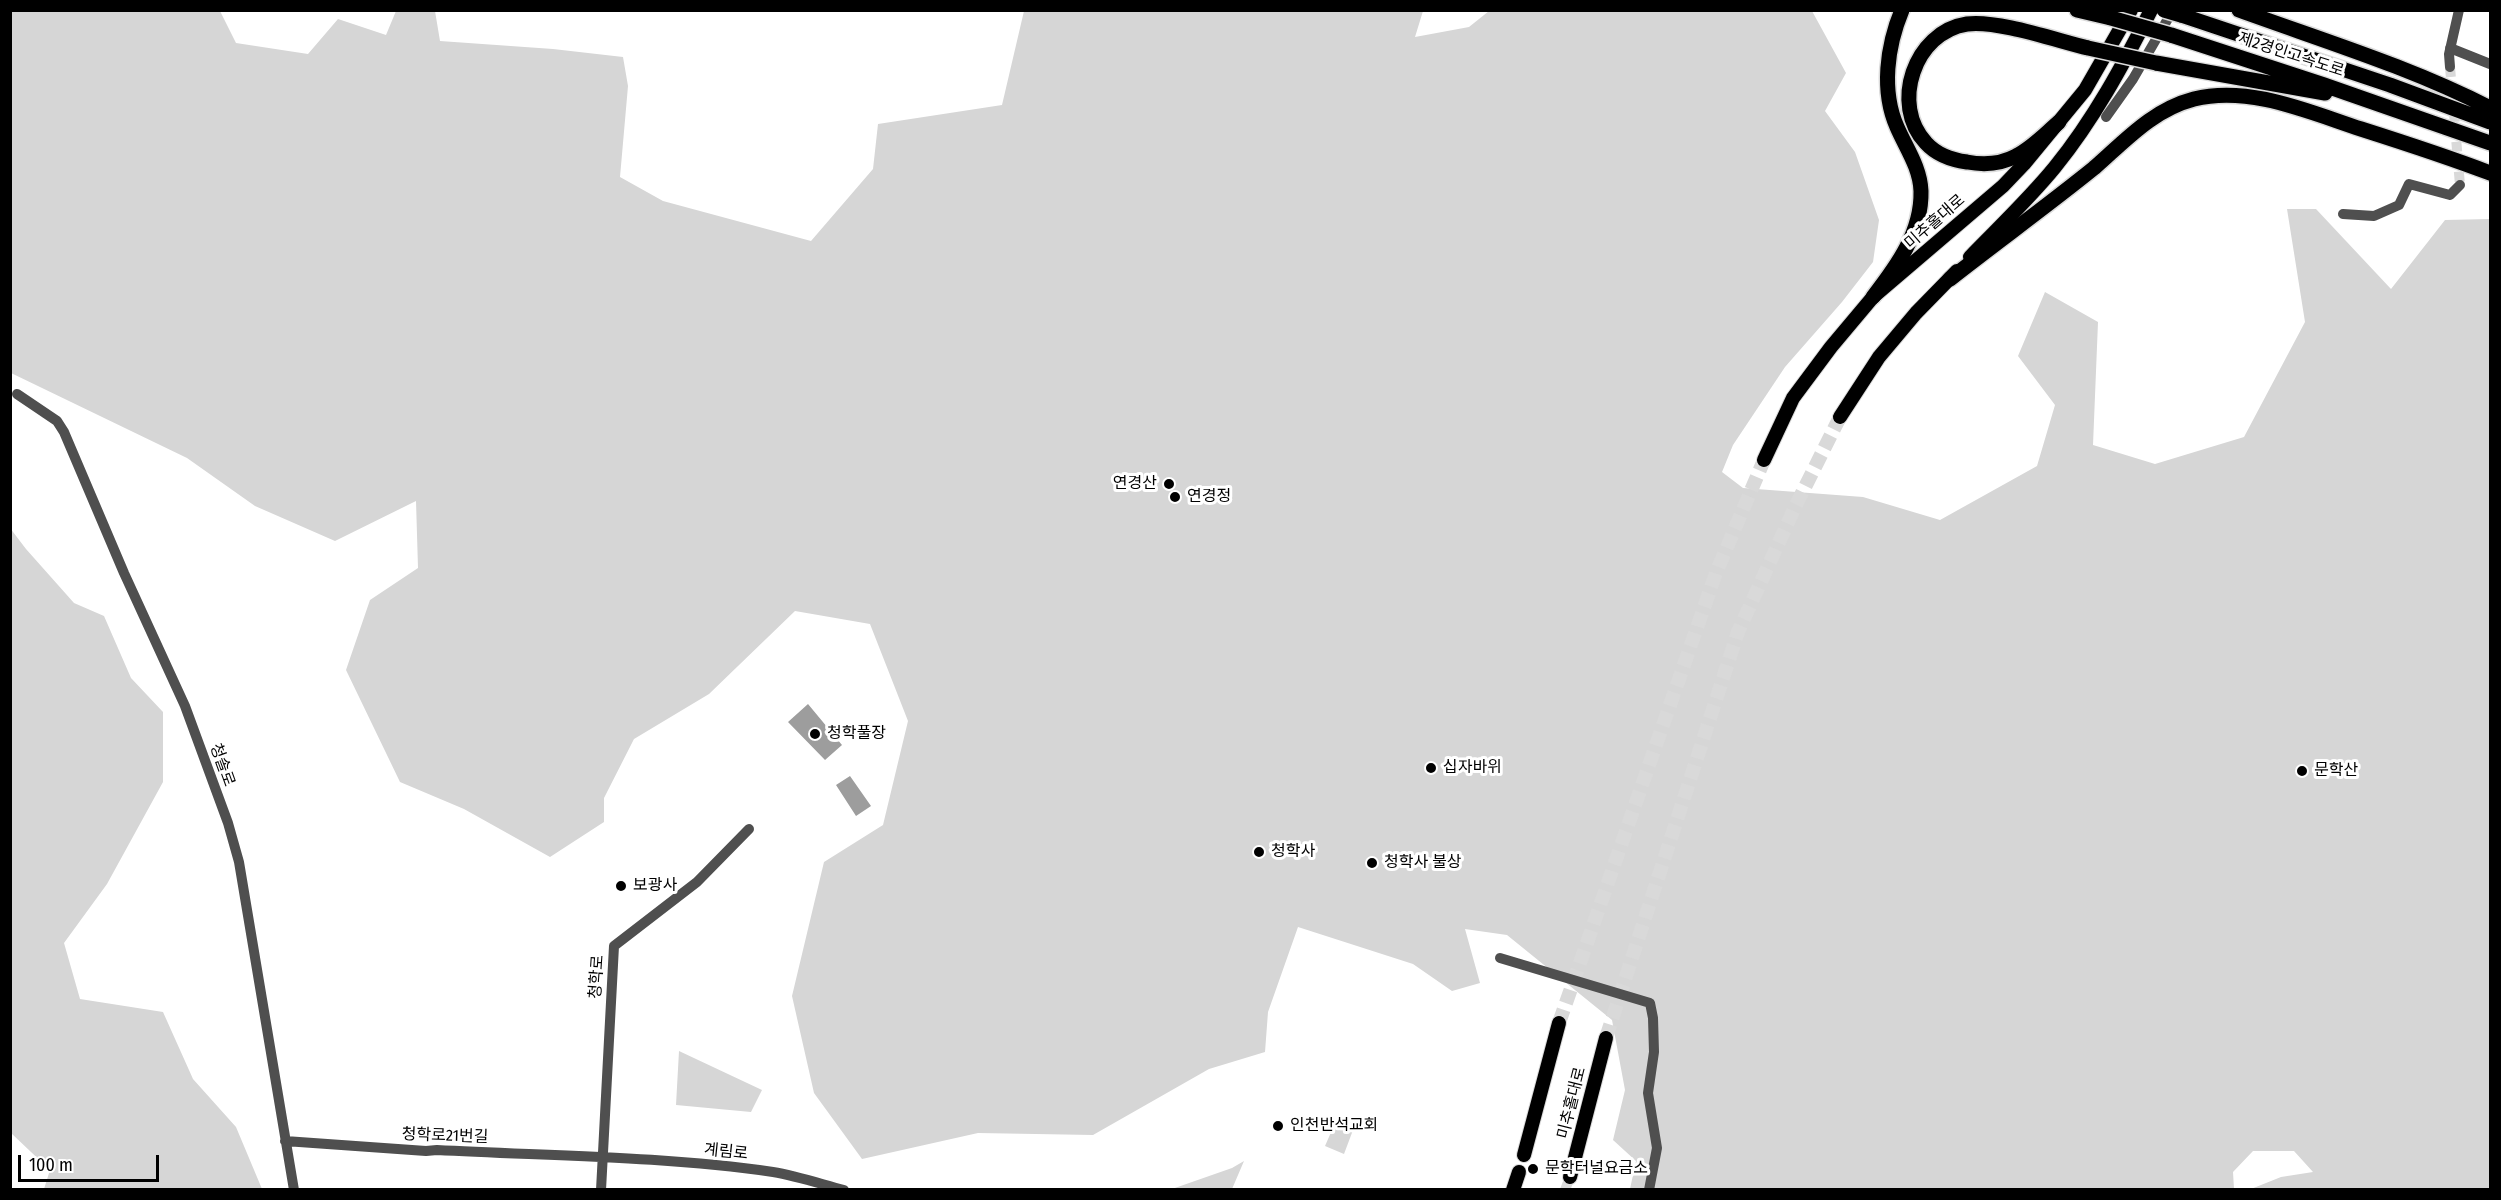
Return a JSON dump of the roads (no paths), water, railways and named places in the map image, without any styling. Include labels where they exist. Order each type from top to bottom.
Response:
[{"type":"highway","points":[[1873,297],[1908,244],[1920,206],[1918,172],[1893,117],[1888,91],[1892,45],[1902,10]]},
{"type":"highway","name":"제2경인고속도로","points":[[2077,10],[2170,35],[2375,102],[2490,143]]},
{"type":"highway","name":"제2경인고속도로","points":[[2164,10],[2390,85],[2490,122]]},
{"type":"highway","points":[[2239,10],[2373,56],[2423,76],[2490,108]]},
{"type":"highway","points":[[2268,10],[2317,38]]},
{"type":"highway","points":[[2059,122],[2023,152],[2003,161],[1981,164],[1953,159],[1930,147],[1915,127],[1910,98],[1913,69],[1931,42],[1947,30],[1967,24],[2007,28],[2156,63],[2375,102]]},
{"type":"highway","points":[[1950,279],[2093,168],[2140,126],[2166,110],[2195,99],[2234,96],[2291,106],[2490,173]]},
{"type":"main road","name":"미추홀대로","points":[[1764,460],[1793,398],[1832,347],[1873,297],[2003,186],[2024,164],[2095,76],[2131,10]]},
{"type":"main road","points":[[1840,417],[1879,357],[1916,313],[2055,168],[2122,66],[2151,10]]},
{"type":"main road","name":"미추홀대로","points":[[1524,1155],[1559,1023]]},
{"type":"main road","name":"미추홀대로","points":[[1570,1177],[1606,1038]]},
{"type":"main road","points":[[1514,1190],[1519,1172]]},
{"type":"street","points":[[2450,67],[2450,48],[2458,10]]},
{"type":"street","points":[[2106,117],[2177,13]]},
{"type":"street","points":[[2450,48],[2490,64]]},
{"type":"street","points":[[2343,214],[2374,216],[2399,205],[2409,184],[2450,195],[2460,185]]},
{"type":"street","name":"청솔로","points":[[16,394],[57,421],[64,432],[123,573],[185,706],[228,823],[239,862],[294,1190]]},
{"type":"street","name":"청학로","points":[[601,1190],[614,946],[697,882],[749,829]]},
{"type":"street","points":[[1500,958],[1650,1003],[1654,1052],[1648,1093],[1658,1148],[1650,1190]]},
{"type":"street","name":"청학로21번길","points":[[285,1141],[426,1151],[603,1158]]},
{"type":"street","name":"계림로","points":[[603,1158],[708,1165],[776,1173],[844,1190]]},
{"type":"tunnel","points":[[2450,67],[2460,185]]},
{"type":"tunnel","points":[[1606,1038],[1738,632],[1796,505],[1840,417]]},
{"type":"tunnel","points":[[1559,1023],[1716,573],[1764,460]]},
{"type":"tunnel","points":[[1565,1190],[1570,1177]]},
{"type":"place","name":"연경산","points":[[1169,484]]},
{"type":"place","name":"연경정","points":[[1175,497]]},
{"type":"place","name":"청학풀장","points":[[815,734]]},
{"type":"place","name":"십자바위","points":[[1431,768]]},
{"type":"place","name":"문학산","points":[[2302,771]]},
{"type":"place","name":"청학사","points":[[1259,852]]},
{"type":"place","name":"청학사 불상","points":[[1372,863]]},
{"type":"place","name":"보광사","points":[[621,886]]},
{"type":"place","name":"인천반석교회","points":[[1278,1126]]},
{"type":"place","name":"문학터널요금소","points":[[1533,1169]]}]
